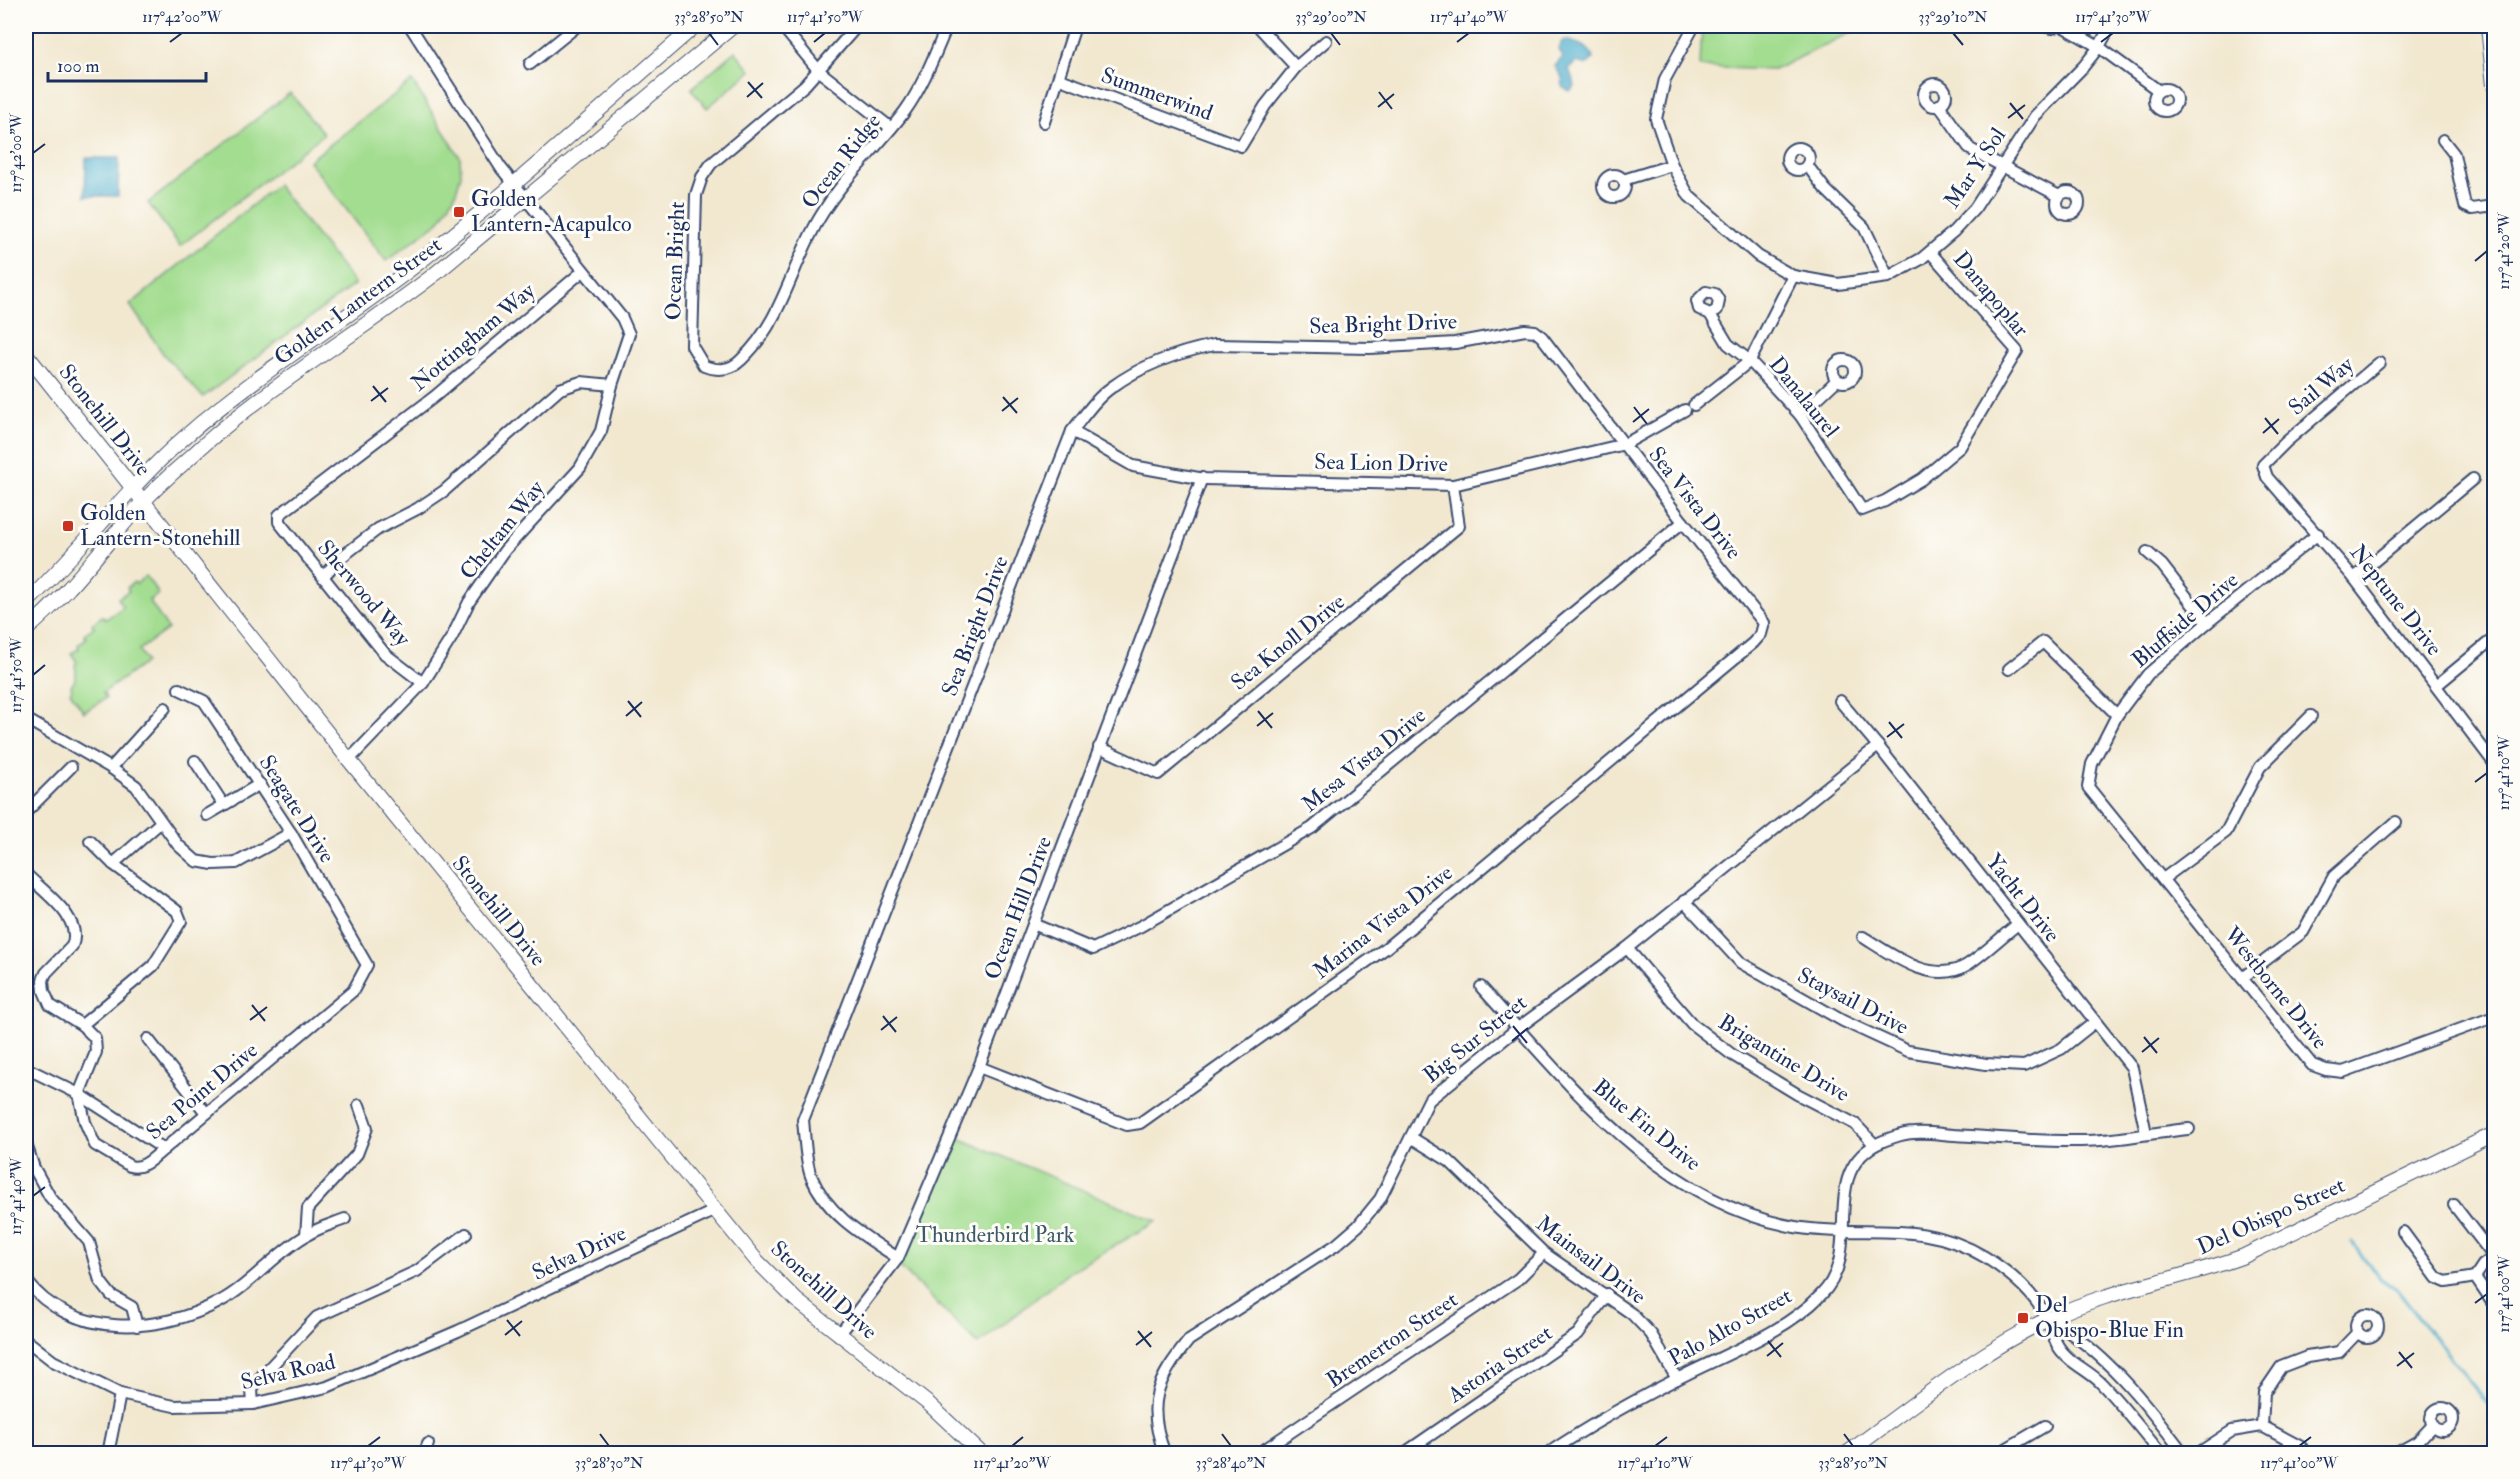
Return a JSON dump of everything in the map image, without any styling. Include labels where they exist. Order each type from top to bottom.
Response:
[{"type":"main road","name":"Golden Lantern Street","points":[[26,603],[131,488],[210,415],[394,282],[513,183],[694,26]]},
{"type":"main road","name":"Golden Lantern Street","points":[[26,630],[70,587],[143,502],[212,437],[304,365],[395,305],[733,26]]},
{"type":"main road","points":[[2490,29],[2494,86]]},
{"type":"main road","name":"Stonehill Drive","points":[[26,354],[349,760],[756,1260],[787,1292],[930,1405],[982,1454]]},
{"type":"main road","name":"Del Obispo Street","points":[[1846,1454],[1976,1361],[2048,1319],[2116,1293],[2210,1269],[2244,1256],[2494,1134]]},
{"type":"street","points":[[410,26],[513,183],[583,271]]},
{"type":"street","points":[[530,64],[577,26]]},
{"type":"street","points":[[782,26],[819,70],[891,128]]},
{"type":"street","name":"Ocean Bright","points":[[720,370],[704,366],[692,346],[696,195],[702,177],[711,164],[819,70],[857,26]]},
{"type":"street","name":"Ocean Ridge","points":[[720,370],[735,365],[759,340],[779,308],[823,212],[916,94],[947,26]]},
{"type":"street","points":[[1044,122],[1076,26]]},
{"type":"street","points":[[1258,26],[1296,67],[1326,41]]},
{"type":"street","name":"Mar Y Sol","points":[[1694,26],[1665,79],[1656,119],[1672,165],[1689,196],[1758,256],[1793,276],[1838,284],[1888,277],[1930,252],[1953,232],[1975,208],[2035,116],[2099,47],[2110,26]]},
{"type":"street","points":[[2043,26],[2052,28],[2057,26]]},
{"type":"street","points":[[2062,26],[2099,47],[2159,91]]},
{"type":"street","name":"Summerwind","points":[[1060,79],[1241,146],[1265,106],[1296,67]]},
{"type":"street","points":[[1939,105],[1970,149],[2059,196]]},
{"type":"street","points":[[2443,140],[2454,154],[2465,206],[2472,209],[2494,206]]},
{"type":"street","points":[[1623,180],[1672,165]]},
{"type":"street","points":[[1807,165],[1825,189],[1864,227],[1888,277]]},
{"type":"street","name":"Danapoplar","points":[[1862,510],[1885,501],[1922,479],[1960,447],[2017,351],[1930,252]]},
{"type":"street","name":"Cheltam Way","points":[[349,760],[423,683],[452,637],[469,602],[505,550],[580,468],[601,431],[612,385],[629,334],[622,318],[583,271]]},
{"type":"street","name":"Nottingham Way","points":[[279,522],[279,515],[284,509],[434,397],[583,271]]},
{"type":"street","name":"Sea Lion Drive","points":[[1072,431],[1132,466],[1202,478],[1453,485],[1625,444],[1690,408],[1750,361],[1793,276]]},
{"type":"street","name":"Danalaurel","points":[[1710,314],[1728,344],[1750,361],[1800,416],[1862,510]]},
{"type":"street","name":"Sea Bright Drive","points":[[898,1258],[851,1228],[825,1201],[811,1175],[803,1120],[1072,431],[1111,387],[1131,374],[1190,350],[1214,345],[1370,348],[1455,343],[1525,330]]},
{"type":"street","name":"Sea Vista Drive","points":[[1525,330],[1535,331],[1542,337],[1683,522],[1764,623]]},
{"type":"street","name":"Sail Way","points":[[2263,465],[2286,442],[2379,363]]},
{"type":"street","points":[[1800,416],[1837,380]]},
{"type":"street","points":[[323,577],[339,559],[378,529],[417,509],[444,491],[560,389],[581,382],[612,385]]},
{"type":"street","name":"Neptune Drive","points":[[2263,465],[2267,477],[2354,578],[2438,685],[2494,763]]},
{"type":"street","name":"Ocean Hill Drive","points":[[839,1335],[898,1258],[979,1067],[1202,478]]},
{"type":"street","points":[[2354,578],[2473,479]]},
{"type":"street","name":"Sea Knoll Drive","points":[[1099,747],[1158,774],[1459,526],[1453,485]]},
{"type":"street","name":"Sherwood Way","points":[[279,522],[385,654],[423,683]]},
{"type":"street","name":"Mesa Vista Drive","points":[[1033,924],[1093,949],[1141,926],[1312,828],[1683,522]]},
{"type":"street","name":"Bluffside Drive","points":[[2088,787],[2092,764],[2117,715],[2148,674],[2207,623],[2318,534]]},
{"type":"street","points":[[2147,552],[2163,565],[2207,623]]},
{"type":"street","name":"Marina Vista Drive","points":[[979,1067],[1127,1125],[1140,1123],[1386,948],[1753,643],[1761,634],[1764,623]]},
{"type":"street","points":[[2438,685],[2494,638]]},
{"type":"street","points":[[2009,669],[2043,642],[2117,715]]},
{"type":"street","name":"Seagate Drive","points":[[179,689],[204,701],[291,833],[367,966]]},
{"type":"street","name":"Yacht Drive","points":[[1840,701],[2132,1068],[2146,1133]]},
{"type":"street","points":[[111,768],[165,708]]},
{"type":"street","points":[[2163,879],[2226,832],[2260,767],[2312,716]]},
{"type":"street","points":[[27,722],[111,768],[136,786],[178,845],[195,861],[213,864],[236,863],[291,833]]},
{"type":"street","name":"Big Sur Street","points":[[1165,1454],[1155,1430],[1155,1404],[1161,1379],[1189,1340],[1336,1245],[1359,1226],[1380,1199],[1429,1100],[1518,1028],[1627,948],[1878,746]]},
{"type":"street","points":[[195,761],[223,804]]},
{"type":"street","points":[[26,812],[71,767]]},
{"type":"street","points":[[207,815],[260,784]]},
{"type":"street","name":"Westborne Drive","points":[[2088,787],[2312,1065],[2343,1072],[2494,1017]]},
{"type":"street","points":[[113,864],[161,822]]},
{"type":"street","points":[[2242,978],[2303,932],[2334,876],[2396,822]]},
{"type":"street","points":[[82,1024],[153,966],[181,921],[177,911],[113,864],[90,841]]},
{"type":"street","points":[[26,874],[63,911],[73,927],[72,946],[46,973],[43,986],[51,1005],[82,1024],[92,1034],[96,1044],[96,1052],[79,1094]]},
{"type":"street","name":"Staysail Drive","points":[[1684,902],[1741,963],[1842,1022],[1908,1051],[1986,1064],[2024,1066],[2061,1049],[2095,1022]]},
{"type":"street","points":[[1863,937],[1894,957],[1917,967],[1935,972],[1951,971],[1966,966],[2018,924]]},
{"type":"street","name":"Brigantine Drive","points":[[1627,948],[1692,1024],[1731,1054],[1797,1094],[1855,1124],[1875,1145]]},
{"type":"street","name":"Sea Point Drive","points":[[79,1094],[93,1143],[135,1168],[164,1149],[353,991],[367,966]]},
{"type":"street","name":"Blue Fin Drive","points":[[1481,987],[1608,1124],[1686,1182],[1730,1207],[1762,1220],[1798,1228],[1844,1232],[1906,1231],[1936,1236],[1991,1260],[2015,1279],[2048,1319],[2058,1346],[2071,1361],[2100,1383],[2160,1454]]},
{"type":"street","points":[[148,1039],[206,1113]]},
{"type":"street","points":[[26,1068],[79,1094],[164,1149]]},
{"type":"street","points":[[306,1235],[308,1208],[357,1154],[367,1128],[359,1105]]},
{"type":"street","name":"Palo Alto Street","points":[[1547,1454],[1586,1427],[1775,1329],[1822,1294],[1837,1274],[1842,1255],[1844,1186],[1848,1173],[1858,1160],[1875,1145],[1912,1133],[2082,1141],[2189,1129]]},
{"type":"street","name":"Mainsail Drive","points":[[1412,1138],[1449,1161],[1544,1253],[1607,1294],[1632,1314],[1651,1334],[1677,1379]]},
{"type":"street","points":[[26,1144],[34,1168],[50,1197],[90,1242],[100,1281],[111,1295],[132,1307],[137,1326]]},
{"type":"street","points":[[2403,1232],[2437,1278],[2446,1282],[2475,1277],[2483,1265],[2494,1257],[2454,1205]]},
{"type":"street","name":"Selva Drive","points":[[458,1331],[716,1210]]},
{"type":"street","points":[[26,1280],[48,1304],[92,1323],[137,1326],[183,1317],[219,1302],[306,1235],[345,1219]]},
{"type":"street","points":[[253,1404],[252,1390],[258,1380],[317,1317],[417,1270],[466,1234]]},
{"type":"street","name":"Bremerton Street","points":[[1257,1454],[1518,1279],[1544,1253]]},
{"type":"street","points":[[2475,1277],[2494,1305]]},
{"type":"street","name":"Astoria Street","points":[[1403,1454],[1578,1334],[1607,1294]]},
{"type":"street","name":"Blue Fin Drive","points":[[2048,1319],[2072,1333],[2112,1367],[2184,1454]]},
{"type":"street","name":"Selva Road","points":[[26,1340],[52,1360],[120,1394],[174,1406],[253,1404],[327,1387],[458,1331]]},
{"type":"street","points":[[2262,1426],[2264,1392],[2281,1367],[2307,1357],[2339,1352],[2358,1332]]},
{"type":"street","points":[[108,1454],[120,1394]]},
{"type":"street","points":[[2395,1454],[2417,1442],[2433,1425]]},
{"type":"street","points":[[1997,1454],[2045,1426]]},
{"type":"street","points":[[2197,1454],[2232,1431],[2262,1426],[2301,1447],[2307,1454]]},
{"type":"green space","points":[[1702,26],[1864,26],[1774,70],[1700,67]]},
{"type":"green space","points":[[735,51],[751,71],[707,108],[691,89]]},
{"type":"green space","points":[[412,81],[460,157],[461,175],[455,195],[439,222],[386,261],[309,161]]},
{"type":"green space","points":[[290,93],[324,134],[180,246],[148,203]]},
{"type":"green space","points":[[277,185],[355,284],[203,397],[164,355],[130,305]]},
{"type":"green space","points":[[146,576],[159,594],[149,600],[168,629],[139,650],[146,662],[103,693],[106,698],[84,712],[70,692],[77,662],[71,653],[79,649],[78,645],[86,638],[84,634],[94,627],[92,624],[102,616],[106,619],[123,607],[118,598],[129,591],[127,588]]},
{"type":"green space","name":"Thunderbird Park","points":[[956,1137],[1157,1221],[1071,1271],[978,1344],[899,1266]]},
{"type":"water","points":[[1564,40],[1586,48],[1593,59],[1587,65],[1576,62],[1569,69],[1575,86],[1570,91],[1563,88],[1562,77],[1555,66],[1563,57],[1559,50]]},
{"type":"water","points":[[86,158],[119,158],[118,196],[85,196]]},
{"type":"waterway","points":[[2352,1243],[2381,1279],[2397,1290],[2494,1412]]},
{"type":"place","name":"Golden Lantern-Acapulco","points":[[459,212]]},
{"type":"place","name":"Golden Lantern-Stonehill","points":[[68,526]]},
{"type":"place","name":"Del Obispo-Blue Fin","points":[[2023,1318]]}]
